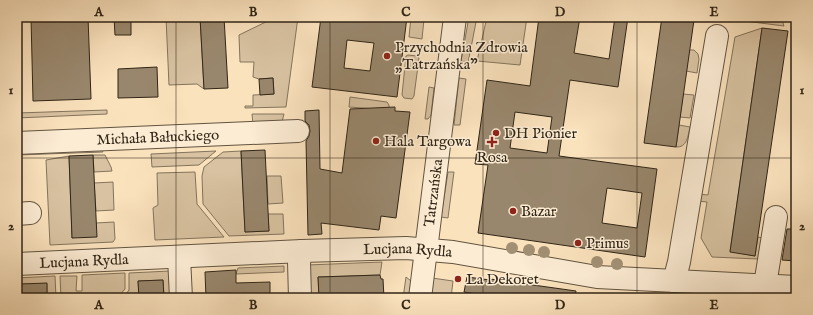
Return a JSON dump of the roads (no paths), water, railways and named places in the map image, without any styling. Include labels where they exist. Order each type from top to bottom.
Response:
[{"type":"street","name":"Tatrzańska","points":[[420,298],[456,17]]},
{"type":"street","points":[[674,281],[679,262],[717,36]]},
{"type":"street","name":"Michała Bałuckiego","points":[[17,143],[298,131]]},
{"type":"street","points":[[765,285],[776,217]]},
{"type":"street","name":"Lucjana Rydla","points":[[17,264],[302,251],[406,248],[453,252],[597,277],[796,287]]},
{"type":"street","points":[[300,298],[299,262],[302,251]]},
{"type":"street","points":[[179,257],[181,298]]},
{"type":"place","name":"Przychodnia Zdrowia „Tatrzańska”","points":[[387,56]]},
{"type":"place","name":"DH Pionier","points":[[496,133]]},
{"type":"place","name":"Hala Targowa","points":[[376,141]]},
{"type":"place","name":"Rosa","points":[[492,142]]},
{"type":"place","name":"Bazar","points":[[513,211]]},
{"type":"place","name":"Primus","points":[[578,243]]},
{"type":"place","name":"La Dekoret","points":[[458,279]]}]
